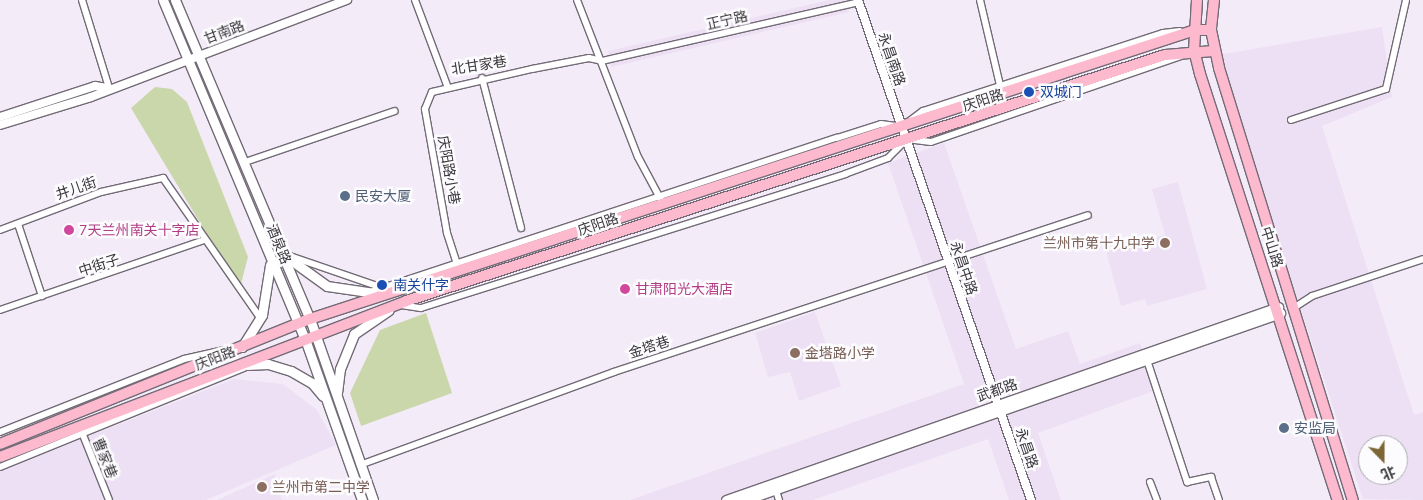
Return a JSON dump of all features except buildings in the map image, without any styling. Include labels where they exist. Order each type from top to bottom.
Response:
[{"type":"main road","name":"酒泉路","points":[[163,0],[297,325],[305,339],[360,465],[372,500]]},
{"type":"main road","name":"酒泉路","points":[[175,0],[310,319],[362,500]]},
{"type":"main road","name":"中山路","points":[[1198,0],[1194,50],[1279,310],[1338,500]]},
{"type":"main road","name":"中山路","points":[[1214,0],[1211,30],[1214,51],[1292,309],[1353,500]]},
{"type":"main road","name":"庆阳路","points":[[0,444],[383,291],[661,199],[903,126],[1195,30],[1211,30]]},
{"type":"main road","name":"庆阳路","points":[[0,457],[81,429],[224,368],[397,304],[907,139],[1194,50],[1214,51]]},
{"type":"main road","points":[[282,253],[327,286],[367,293],[383,291]]},
{"type":"main road","points":[[240,349],[260,319],[269,290],[269,257]]},
{"type":"main road","points":[[334,405],[340,369],[354,334],[397,304]]},
{"type":"main road","name":"武都路","points":[[726,500],[775,486],[1279,310]]},
{"type":"main road","points":[[224,368],[254,364],[278,366],[304,377],[334,405]]},
{"type":"main road","name":"武都路","points":[[746,500],[775,486]]},
{"type":"street","points":[[82,0],[109,88]]},
{"type":"street","name":"甘南路","points":[[0,125],[188,60],[347,0]]},
{"type":"street","name":"北甘家巷","points":[[415,0],[448,85],[589,58],[602,61]]},
{"type":"street","points":[[577,0],[638,157],[661,199]]},
{"type":"street","points":[[980,0],[1000,86]]},
{"type":"street","points":[[1291,120],[1386,89],[1406,0]]},
{"type":"street","name":"正宁路","points":[[602,61],[858,1]]},
{"type":"street","name":"永昌南路","points":[[858,1],[903,126]]},
{"type":"street","points":[[907,139],[903,126],[922,111],[1163,33],[1195,30]]},
{"type":"street","points":[[482,78],[521,228]]},
{"type":"street","name":"庆阳路小巷","points":[[448,85],[432,92],[425,109],[458,266]]},
{"type":"street","name":"甘南路","points":[[0,117],[95,86],[109,88]]},
{"type":"street","points":[[245,162],[395,111]]},
{"type":"street","name":"永昌中路","points":[[907,139],[1000,407]]},
{"type":"street","name":"井儿街","points":[[0,230],[101,192],[163,178],[204,240]]},
{"type":"street","name":"金塔巷","points":[[360,465],[614,372],[949,263],[1088,215]]},
{"type":"street","points":[[18,224],[42,296]]},
{"type":"street","points":[[204,240],[260,319]]},
{"type":"street","name":"中街子","points":[[0,310],[204,240]]},
{"type":"street","points":[[282,253],[383,291]]},
{"type":"street","points":[[1292,309],[1312,296],[1423,259]]},
{"type":"street","points":[[0,432],[191,356],[240,349]]},
{"type":"street","points":[[1146,357],[1187,482],[1211,476],[1219,500]]},
{"type":"street","points":[[0,467],[81,429],[254,364]]},
{"type":"street","name":"永昌路","points":[[1000,407],[1031,500]]},
{"type":"street","name":"曹家巷","points":[[81,429],[109,500]]},
{"type":"street","points":[[1150,482],[1157,500]]},
{"type":"street","points":[[775,486],[779,500]]},
{"type":"shaded area","points":[[829,0],[846,0],[849,12],[611,67],[608,51]]},
{"type":"shaded area","points":[[1382,27],[1392,97],[1322,126],[1414,415],[1423,412],[1423,500],[1363,499],[1358,485],[1408,485],[1408,435],[1358,435],[1358,484],[1218,55]]},
{"type":"shaded area","points":[[944,143],[1016,349],[1068,331],[1080,364],[1140,343],[1156,390],[1038,433],[1061,500],[1009,500],[988,439],[813,500],[630,500],[964,384],[888,163]]},
{"type":"shaded area","name":"兰州市第十九中学","points":[[1178,182],[1207,289],[1147,306],[1145,299],[1121,306],[1106,251],[1165,235],[1152,189]]},
{"type":"shaded area","name":"金塔路小学","points":[[815,312],[841,386],[799,401],[790,372],[768,377],[755,333]]},
{"type":"shaded area","points":[[234,379],[283,384],[317,410],[336,445],[206,500],[0,500],[0,471]]},
{"type":"shaded area","name":"兰州市第二中学","points":[[275,474],[282,500],[217,500]]},
{"type":"green space","points":[[155,87],[172,89],[187,102],[248,257],[241,284],[235,281],[131,108]]},
{"type":"green space","points":[[426,313],[452,393],[361,426],[350,393],[380,330]]},
{"type":"place","name":"双城门","points":[[1029,92]]},
{"type":"place","name":"民安大厦","points":[[345,196]]},
{"type":"place","name":"7天兰州南关十字店","points":[[69,230]]},
{"type":"place","name":"兰州市第十九中学","points":[[1165,243]]},
{"type":"place","name":"南关什字","points":[[382,285]]},
{"type":"place","name":"甘肃阳光大酒店","points":[[625,289]]},
{"type":"place","name":"金塔路小学","points":[[795,353]]},
{"type":"place","name":"安监局","points":[[1284,428]]},
{"type":"place","name":"兰州市第二中学","points":[[262,487]]}]
